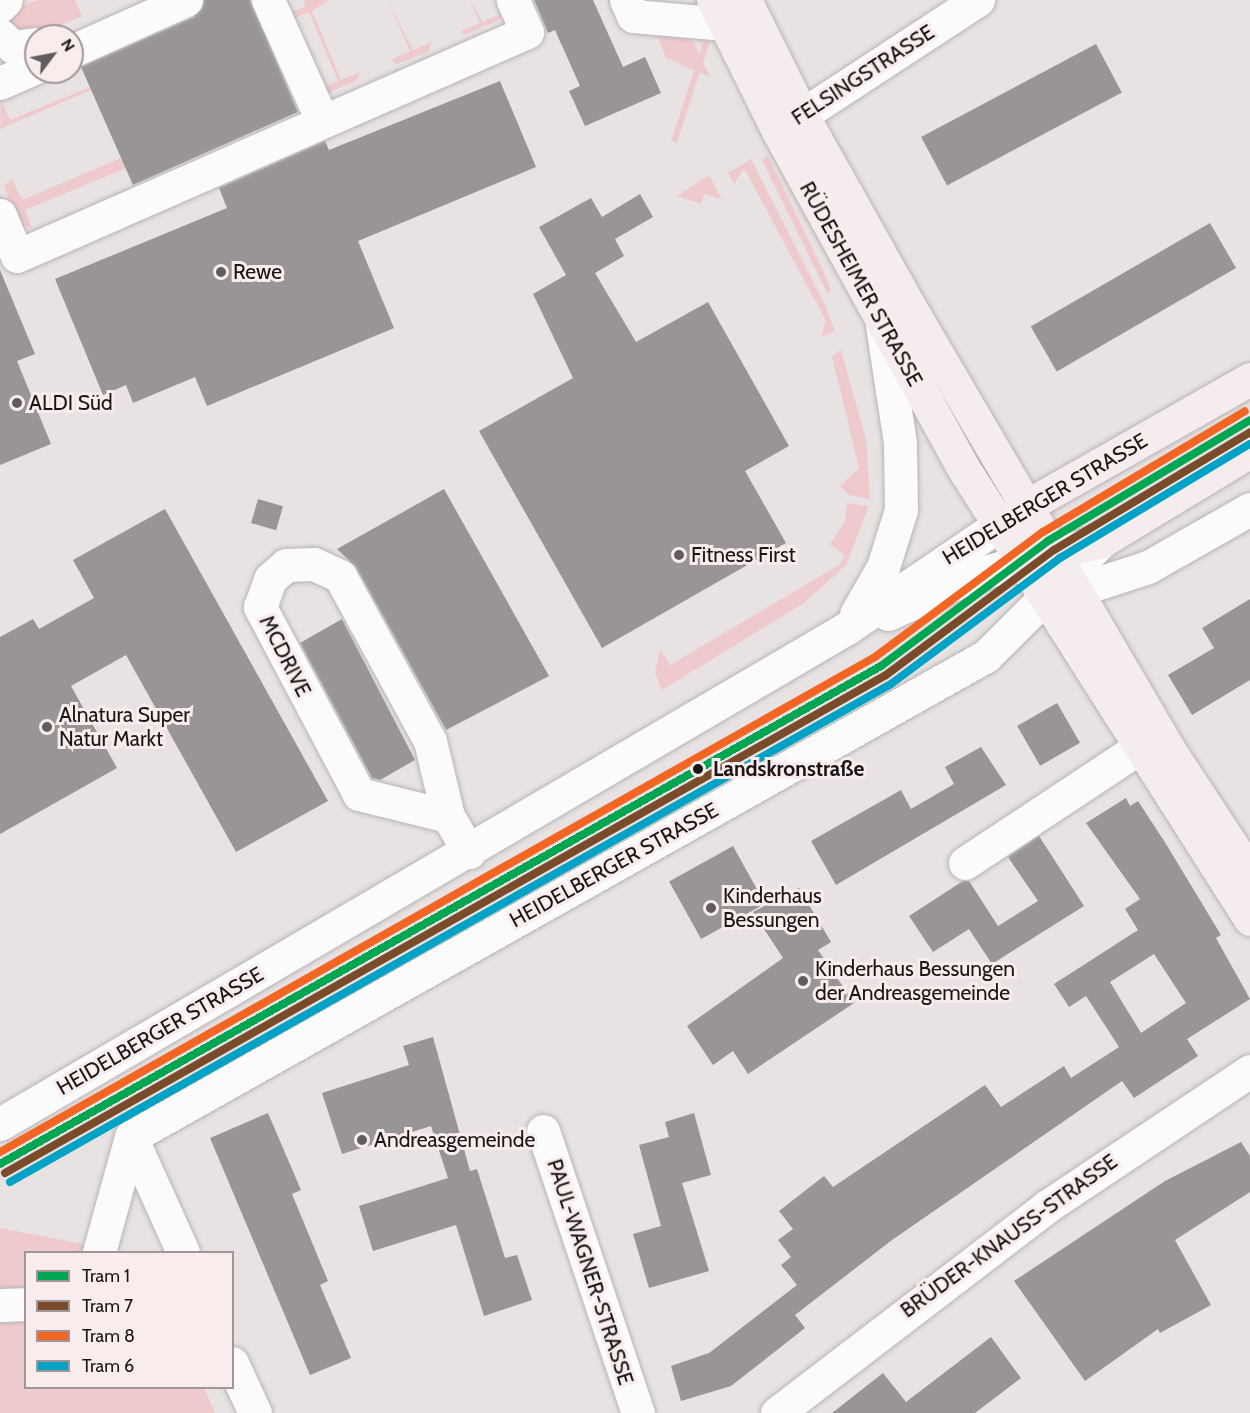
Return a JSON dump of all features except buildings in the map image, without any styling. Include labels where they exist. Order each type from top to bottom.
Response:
[{"type":"main road","name":"RÜDESHEIMER STRASSE","points":[[728,8],[790,123],[1028,506],[1066,573]]},
{"type":"main road","name":"RÜDESHEIMER STRASSE","points":[[790,123],[882,325],[1022,562]]},
{"type":"main road","name":"HEIDELBERGER STRASSE","points":[[1028,506],[1250,379]]},
{"type":"main road","name":"HEIDELBERGER STRASSE","points":[[1022,562],[1066,573],[1102,541],[1250,451]]},
{"type":"main road","points":[[1022,562],[1250,919]]},
{"type":"main road","points":[[1066,573],[1171,753],[1250,873]]},
{"type":"street","points":[[0,6],[6,0]]},
{"type":"street","points":[[82,24],[137,0]]},
{"type":"street","points":[[84,46],[186,0]]},
{"type":"street","points":[[268,0],[322,120]]},
{"type":"street","points":[[0,215],[17,256],[322,120],[527,32],[513,0]]},
{"type":"street","points":[[626,0],[633,16],[728,8]]},
{"type":"street","name":"FELSINGSTRASSE","points":[[790,123],[978,0]]},
{"type":"street","points":[[0,35],[13,47],[24,46]]},
{"type":"street","points":[[0,84],[24,73]]},
{"type":"street","points":[[847,628],[883,567],[901,510],[900,443],[882,325]]},
{"type":"street","name":"HEIDELBERGER STRASSE","points":[[0,1124],[469,852],[847,628],[997,523],[1028,506]]},
{"type":"street","points":[[1066,573],[1148,567],[1250,510]]},
{"type":"street","name":"HEIDELBERGER STRASSE","points":[[847,628],[1022,562]]},
{"type":"street","name":"MCDRIVE","points":[[448,816],[359,794],[260,607],[270,579],[286,565],[314,564],[340,576],[430,741],[448,816],[469,852]]},
{"type":"street","name":"HEIDELBERGER STRASSE","points":[[131,1137],[986,656],[1045,600],[1066,573]]},
{"type":"street","points":[[965,863],[1139,748]]},
{"type":"street","name":"BRÜDER-KNAUSS-STRASSE","points":[[777,1413],[1046,1207],[1250,1071]]},
{"type":"street","name":"PAUL-WAGNER-STRASSE","points":[[543,1131],[638,1413]]},
{"type":"street","points":[[99,1251],[131,1137]]},
{"type":"street","points":[[131,1137],[183,1251]]},
{"type":"street","points":[[0,1305],[24,1304]]},
{"type":"street","points":[[234,1367],[255,1413]]},
{"type":"shaded area","points":[[38,0],[75,0],[82,16],[64,24],[24,24],[24,31],[4,25],[13,9]]},
{"type":"shaded area","points":[[303,0],[329,0],[312,11],[341,80],[360,72],[356,81],[325,94],[319,89],[338,81],[309,12],[290,20],[287,14],[306,6]]},
{"type":"shaded area","points":[[388,0],[413,50],[432,42],[428,52],[397,64],[391,60],[410,51]]},
{"type":"shaded area","points":[[470,0],[483,22],[501,14],[501,19],[464,35],[461,31],[480,23]]},
{"type":"shaded area","points":[[654,28],[692,39],[710,77],[666,58]]},
{"type":"shaded area","points":[[704,40],[710,42],[677,143],[671,141]]},
{"type":"shaded area","points":[[90,87],[91,90],[0,129],[1,100],[10,120]]},
{"type":"shaded area","points":[[768,156],[822,268],[831,290],[827,293],[762,160]]},
{"type":"shaded area","points":[[121,158],[126,168],[25,210],[32,228],[19,225],[4,186],[12,179],[22,200]]},
{"type":"shaded area","points":[[751,159],[825,305],[835,331],[821,337],[826,321],[744,168],[734,184],[728,173]]},
{"type":"shaded area","points":[[709,175],[722,199],[704,194],[701,204],[677,196]]},
{"type":"shaded area","points":[[841,350],[866,439],[870,499],[849,495],[840,486],[859,468],[832,356]]},
{"type":"shaded area","points":[[847,503],[869,506],[846,565],[804,603],[662,690],[655,672],[660,649],[670,665],[839,565],[845,556],[830,544],[845,521]]},
{"type":"shaded area","points":[[0,1228],[120,1251],[24,1251],[24,1389],[204,1389],[215,1413],[0,1413]]},
{"type":"tram line","name":"8","points":[[0,1152],[875,657],[1043,532],[1245,411]]},
{"type":"tram line","name":"1","points":[[0,1164],[881,666],[1048,541],[1250,420]]},
{"type":"tram line","name":"7","points":[[5,1173],[886,675],[1054,550],[1250,432]]},
{"type":"tram line","name":"6","points":[[10,1182],[891,684],[1060,558],[1250,444]]},
{"type":"place","name":"Rewe","points":[[221,272]]},
{"type":"place","name":"ALDI Süd","points":[[17,403]]},
{"type":"place","name":"Fitness First","points":[[679,555]]},
{"type":"place","name":"Alnatura Super Natur Markt","points":[[47,727]]},
{"type":"place","name":"Landskronstraße","points":[[698,769]]},
{"type":"place","name":"Kinderhaus Bessungen","points":[[711,908]]},
{"type":"place","name":"Kinderhaus Bessungen der Andreasgemeinde","points":[[803,981]]},
{"type":"place","name":"Andreasgemeinde","points":[[362,1140]]}]
